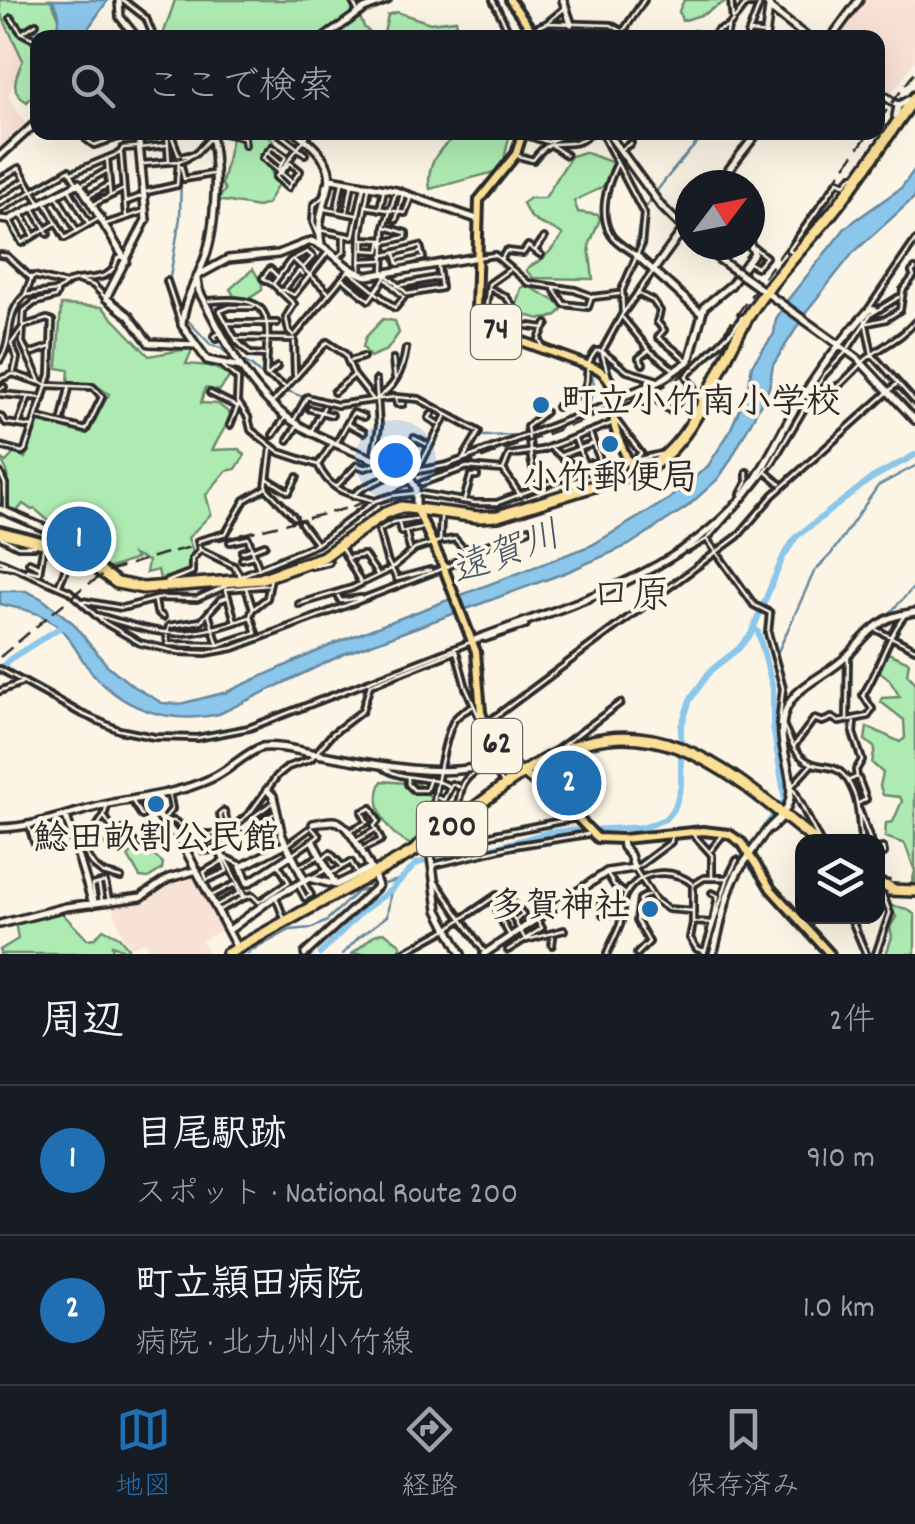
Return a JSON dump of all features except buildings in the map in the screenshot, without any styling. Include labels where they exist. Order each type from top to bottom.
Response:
[{"type":"highway","points":[[885,140],[915,97]]},
{"type":"highway","points":[[0,534],[69,547],[126,586],[226,586],[243,581],[270,581],[329,561],[341,546],[392,510],[416,507],[475,517],[508,514],[653,466],[703,403],[748,318],[792,253],[885,140]]},
{"type":"highway","name":"200","points":[[233,952],[372,872],[431,846],[555,754],[584,743],[616,737],[648,738],[688,751],[724,772],[807,834]]},
{"type":"highway","name":"200","points":[[233,952],[372,872],[431,846],[504,786],[570,750],[598,742],[643,740],[674,746]]},
{"type":"highway","points":[[885,886],[915,890]]},
{"type":"main road","points":[[510,0],[532,30]]},
{"type":"main road","name":"74","points":[[521,140],[516,154],[481,197],[477,218],[478,316],[489,328],[589,366],[609,379]]},
{"type":"main road","points":[[609,379],[615,400],[614,418],[634,474]]},
{"type":"main road","name":"62","points":[[416,507],[423,527],[436,543],[473,640],[483,722],[504,756],[578,819],[590,834]]},
{"type":"main road","points":[[590,834],[600,839],[622,840],[724,832],[744,846],[746,859],[830,954]]},
{"type":"street","points":[[121,0],[120,17],[131,30]]},
{"type":"street","points":[[121,0],[146,18],[151,30]]},
{"type":"street","points":[[352,0],[358,13]]},
{"type":"street","points":[[335,30],[358,13],[387,0]]},
{"type":"street","points":[[493,0],[508,30]]},
{"type":"street","points":[[625,30],[644,0]]},
{"type":"street","points":[[731,0],[734,18]]},
{"type":"street","points":[[836,30],[859,0]]},
{"type":"street","points":[[539,30],[565,4],[572,24]]},
{"type":"street","points":[[727,30],[746,4],[768,5],[798,30]]},
{"type":"street","points":[[750,30],[768,5]]},
{"type":"street","points":[[766,30],[768,5]]},
{"type":"street","points":[[10,18],[30,37]]},
{"type":"street","points":[[547,23],[611,25],[622,30]]},
{"type":"street","points":[[22,33],[36,24]]},
{"type":"street","points":[[717,30],[728,27]]},
{"type":"street","points":[[885,96],[898,106]]},
{"type":"street","points":[[898,106],[915,97]]},
{"type":"street","points":[[894,127],[898,106]]},
{"type":"street","points":[[0,156],[30,128]]},
{"type":"street","points":[[106,298],[142,233],[146,211],[139,140]]},
{"type":"street","points":[[168,140],[169,162]]},
{"type":"street","points":[[171,140],[184,179],[213,174]]},
{"type":"street","points":[[142,164],[180,160],[195,154],[207,140]]},
{"type":"street","points":[[183,327],[183,313],[204,259],[212,222],[213,140]]},
{"type":"street","points":[[244,140],[244,145]]},
{"type":"street","points":[[288,140],[305,154]]},
{"type":"street","points":[[280,172],[290,163],[300,171],[288,188],[276,179],[280,172],[304,140]]},
{"type":"street","points":[[197,278],[228,259],[278,254],[308,242],[319,232],[331,180],[320,152],[306,140]]},
{"type":"street","points":[[540,140],[584,140]]},
{"type":"street","points":[[516,154],[530,160],[557,140]]},
{"type":"street","points":[[608,140],[644,213],[641,246],[622,293],[622,315],[649,350],[676,372]]},
{"type":"street","points":[[611,140],[675,220]]},
{"type":"street","points":[[728,170],[752,140]]},
{"type":"street","points":[[550,143],[566,155]]},
{"type":"street","points":[[620,150],[630,144]]},
{"type":"street","points":[[126,216],[120,153],[123,148],[168,145]]},
{"type":"street","points":[[272,146],[286,158],[280,172],[263,158],[272,146]]},
{"type":"street","points":[[70,173],[120,153]]},
{"type":"street","points":[[106,157],[110,195]]},
{"type":"street","points":[[125,202],[177,185],[180,160]]},
{"type":"street","points":[[618,162],[608,185],[606,218],[612,236],[701,313]]},
{"type":"street","points":[[0,180],[20,168],[39,203],[47,232]]},
{"type":"street","points":[[0,210],[69,170],[89,196],[125,259]]},
{"type":"street","points":[[0,219],[10,220],[67,187],[108,170]]},
{"type":"street","points":[[0,195],[26,180]]},
{"type":"street","points":[[331,180],[400,192],[477,218]]},
{"type":"street","points":[[321,245],[314,222],[314,204],[323,198],[331,180]]},
{"type":"street","points":[[336,211],[342,181]]},
{"type":"street","points":[[346,213],[352,182]]},
{"type":"street","points":[[89,196],[109,185]]},
{"type":"street","points":[[319,232],[353,237],[367,185]]},
{"type":"street","points":[[360,274],[367,185]]},
{"type":"street","points":[[67,187],[89,224]]},
{"type":"street","points":[[380,209],[384,188]]},
{"type":"street","points":[[94,204],[124,190]]},
{"type":"street","points":[[308,242],[321,245],[395,308],[404,297],[385,275],[382,256],[385,227],[400,192]]},
{"type":"street","points":[[396,220],[400,192]]},
{"type":"street","points":[[56,194],[77,231]]},
{"type":"street","points":[[360,205],[405,213],[411,195]]},
{"type":"street","points":[[39,203],[66,238],[101,217]]},
{"type":"street","points":[[324,209],[357,215]]},
{"type":"street","points":[[106,224],[146,211]]},
{"type":"street","points":[[21,214],[34,236]]},
{"type":"street","points":[[10,220],[22,243],[57,223]]},
{"type":"street","points":[[362,239],[406,238],[406,232],[385,227]]},
{"type":"street","points":[[336,258],[344,252],[344,236]]},
{"type":"street","points":[[534,250],[544,238]]},
{"type":"street","points":[[362,239],[364,250],[378,251],[384,241]]},
{"type":"street","points":[[609,379],[602,351],[622,315],[675,240]]},
{"type":"street","points":[[849,347],[915,242]]},
{"type":"street","points":[[360,262],[420,246],[422,252],[422,258],[398,264],[396,255]]},
{"type":"street","points":[[501,259],[506,251],[523,254],[528,246],[541,254]]},
{"type":"street","points":[[270,269],[264,278],[294,295],[328,251]]},
{"type":"street","points":[[272,284],[293,260],[307,252],[314,258],[302,269]]},
{"type":"street","points":[[0,254],[31,278]]},
{"type":"street","points":[[349,269],[360,274],[385,275],[492,255],[528,282],[592,296],[622,293]]},
{"type":"street","points":[[40,382],[22,342],[26,309],[54,297],[66,284],[108,276],[116,259],[125,259]]},
{"type":"street","points":[[204,259],[210,268]]},
{"type":"street","points":[[293,260],[309,277]]},
{"type":"street","points":[[722,260],[839,344],[915,420]]},
{"type":"street","points":[[407,474],[463,460],[529,436],[676,372],[687,363],[701,313],[748,262],[757,268],[763,260]]},
{"type":"street","points":[[385,275],[408,294],[441,288],[439,265]]},
{"type":"street","points":[[264,266],[278,277]]},
{"type":"street","points":[[294,338],[349,269]]},
{"type":"street","points":[[486,308],[488,288],[504,270],[511,269]]},
{"type":"street","points":[[866,322],[897,314],[915,269]]},
{"type":"street","points":[[282,290],[299,271],[329,293]]},
{"type":"street","points":[[342,278],[369,300],[385,275]]},
{"type":"street","points":[[31,278],[66,284]]},
{"type":"street","points":[[13,374],[17,358],[9,344],[12,311],[25,295],[31,278]]},
{"type":"street","points":[[197,278],[238,363],[270,404],[311,432],[407,474],[416,493],[416,507]]},
{"type":"street","points":[[397,286],[439,278]]},
{"type":"street","points":[[77,280],[93,285],[128,316],[149,343],[196,346]]},
{"type":"street","points":[[167,281],[178,322],[203,357],[222,365],[238,379],[238,406],[230,425]]},
{"type":"street","points":[[554,286],[563,303],[588,307],[592,296]]},
{"type":"street","points":[[488,288],[506,297],[512,306]]},
{"type":"street","points":[[282,290],[294,304],[286,317],[288,331],[294,338],[295,375]]},
{"type":"street","points":[[25,295],[57,292]]},
{"type":"street","points":[[637,294],[658,306],[656,320],[664,328],[658,337],[692,372]]},
{"type":"street","points":[[745,494],[839,344],[873,310],[902,296]]},
{"type":"street","points":[[205,301],[247,299],[256,307]]},
{"type":"street","points":[[572,305],[572,312]]},
{"type":"street","points":[[266,355],[250,354],[235,338],[220,311],[230,307],[263,309],[268,323],[267,376]]},
{"type":"street","points":[[703,403],[686,376],[742,317],[748,318]]},
{"type":"street","points":[[0,360],[24,326],[46,319],[52,321],[48,385],[34,427],[23,452],[0,446]]},
{"type":"street","points":[[866,322],[872,354],[915,402]]},
{"type":"street","points":[[804,403],[841,384],[881,346],[904,335],[915,322]]},
{"type":"street","points":[[227,324],[277,323]]},
{"type":"street","points":[[513,338],[521,325],[545,326],[539,341],[545,350]]},
{"type":"street","points":[[216,339],[214,336],[221,332]]},
{"type":"street","points":[[235,338],[294,338]]},
{"type":"street","points":[[270,404],[324,342],[345,354],[354,376],[374,400]]},
{"type":"street","points":[[32,353],[52,347]]},
{"type":"street","points":[[374,400],[391,389],[404,366],[406,349]]},
{"type":"street","points":[[629,372],[649,350]]},
{"type":"street","points":[[557,407],[583,394],[591,356],[596,351],[602,351],[629,372],[660,381]]},
{"type":"street","points":[[680,552],[766,472],[804,403],[846,353]]},
{"type":"street","points":[[349,362],[363,358]]},
{"type":"street","points":[[639,359],[643,364]]},
{"type":"street","points":[[395,360],[395,378]]},
{"type":"street","points":[[222,365],[238,363]]},
{"type":"street","points":[[267,376],[277,367]]},
{"type":"street","points":[[0,378],[13,374],[48,385],[93,387],[101,394],[102,400],[86,430],[37,418]]},
{"type":"street","points":[[267,376],[286,387]]},
{"type":"street","points":[[334,392],[354,376]]},
{"type":"street","points":[[376,380],[378,427],[374,454],[392,468]]},
{"type":"street","points":[[456,651],[473,707],[483,722],[738,536],[782,486],[898,383]]},
{"type":"street","points":[[504,470],[508,456],[550,447],[589,432],[655,397],[671,410],[693,385]]},
{"type":"street","points":[[62,422],[70,386]]},
{"type":"street","points":[[1,390],[44,398]]},
{"type":"street","points":[[210,393],[238,406],[248,417],[251,430],[272,448],[318,466],[326,482],[335,488],[376,500],[416,493],[464,502],[505,502],[574,474],[663,454],[671,448]]},
{"type":"street","points":[[288,440],[307,396],[337,405],[396,397],[419,399],[479,432],[463,460]]},
{"type":"street","points":[[19,425],[29,397]]},
{"type":"street","points":[[396,397],[397,404],[404,404]]},
{"type":"street","points":[[310,408],[332,415]]},
{"type":"street","points":[[311,432],[323,410]]},
{"type":"street","points":[[318,466],[354,412],[364,417]]},
{"type":"street","points":[[542,488],[529,463],[532,451],[528,425],[545,412]]},
{"type":"street","points":[[432,414],[429,418],[440,425]]},
{"type":"street","points":[[418,469],[447,414]]},
{"type":"street","points":[[0,416],[6,423],[34,427]]},
{"type":"street","points":[[273,435],[286,417]]},
{"type":"street","points":[[614,418],[641,452],[641,456],[629,461]]},
{"type":"street","points":[[347,423],[364,432]]},
{"type":"street","points":[[550,447],[571,464],[601,462],[589,432]]},
{"type":"street","points":[[414,438],[428,445]]},
{"type":"street","points":[[574,438],[584,463]]},
{"type":"street","points":[[560,456],[594,444]]},
{"type":"street","points":[[272,448],[266,488],[294,517]]},
{"type":"street","points":[[335,488],[357,465],[365,468],[379,464]]},
{"type":"street","points":[[422,483],[464,468],[488,466],[510,475],[508,481],[520,496]]},
{"type":"street","points":[[353,496],[361,488],[388,478],[392,468]]},
{"type":"street","points":[[0,669],[102,723],[131,732],[171,738],[231,733],[640,574],[707,539],[721,526],[747,483],[747,472]]},
{"type":"street","points":[[766,472],[782,486]]},
{"type":"street","points":[[0,473],[5,484],[2,510],[69,547],[58,587]]},
{"type":"street","points":[[574,474],[580,491]]},
{"type":"street","points":[[464,502],[471,476],[477,476]]},
{"type":"street","points":[[266,478],[289,492],[296,477]]},
{"type":"street","points":[[200,550],[198,540],[228,532],[244,500],[266,488]]},
{"type":"street","points":[[279,502],[286,490]]},
{"type":"street","points":[[243,581],[259,568],[317,544],[376,500]]},
{"type":"street","points":[[505,502],[508,514]]},
{"type":"street","points":[[475,503],[475,517]]},
{"type":"street","points":[[436,543],[442,512]]},
{"type":"street","points":[[419,518],[379,530],[391,569],[400,579],[443,568]]},
{"type":"street","points":[[399,521],[401,531],[423,527]]},
{"type":"street","points":[[301,523],[317,544]]},
{"type":"street","points":[[26,571],[82,601],[119,632],[147,646],[206,653],[234,648],[366,598],[529,529]]},
{"type":"street","points":[[406,532],[411,551]]},
{"type":"street","points":[[0,534],[12,544],[35,546],[41,541]]},
{"type":"street","points":[[230,542],[247,538],[259,568]]},
{"type":"street","points":[[299,604],[361,584],[391,569],[411,551],[436,543],[455,539],[462,547],[473,546],[474,550]]},
{"type":"street","points":[[707,539],[756,606],[769,611],[768,633],[783,688],[778,715],[792,786],[813,834]]},
{"type":"street","points":[[0,563],[39,573],[41,541]]},
{"type":"street","points":[[8,552],[12,544]]},
{"type":"street","points":[[242,560],[265,544]]},
{"type":"street","points":[[341,546],[361,584]]},
{"type":"street","points":[[200,550],[234,566],[253,609]]},
{"type":"street","points":[[163,617],[156,610],[160,587],[192,572],[192,558],[200,550]]},
{"type":"street","points":[[242,552],[253,551]]},
{"type":"street","points":[[347,558],[364,555],[378,576]]},
{"type":"street","points":[[295,572],[329,561]]},
{"type":"street","points":[[29,563],[40,567]]},
{"type":"street","points":[[228,596],[201,621],[169,626],[168,644],[218,644],[256,633],[250,617],[253,609],[268,598],[270,581]]},
{"type":"street","points":[[82,601],[122,608],[156,600],[192,600],[226,586],[236,622]]},
{"type":"street","points":[[337,594],[341,602],[366,598]]},
{"type":"street","points":[[782,734],[785,710],[796,694],[848,656],[887,619],[915,612]]},
{"type":"street","points":[[95,614],[167,635],[213,630],[250,617]]},
{"type":"street","points":[[208,614],[218,644]]},
{"type":"street","points":[[794,746],[814,720],[854,720],[871,712],[863,696],[907,614]]},
{"type":"street","points":[[355,687],[368,686],[456,651],[473,640],[526,625]]},
{"type":"street","points":[[874,628],[915,650]]},
{"type":"street","points":[[847,720],[848,656]]},
{"type":"street","points":[[0,691],[22,682]]},
{"type":"street","points":[[253,814],[282,772],[309,760],[332,734],[362,711],[368,686]]},
{"type":"street","points":[[555,754],[620,703]]},
{"type":"street","points":[[434,831],[431,824],[436,779],[453,722],[473,707]]},
{"type":"street","points":[[854,720],[853,733],[862,760],[856,776],[866,798],[858,806]]},
{"type":"street","points":[[782,723],[794,746],[812,764],[836,768],[848,782],[858,806],[861,834]]},
{"type":"street","points":[[0,828],[169,792],[212,778],[262,747],[381,765],[440,768],[480,768],[504,756]]},
{"type":"street","points":[[492,763],[504,786]]},
{"type":"street","points":[[705,952],[728,878],[780,814],[792,786],[812,764]]},
{"type":"street","points":[[381,765],[390,773],[436,779],[450,787]]},
{"type":"street","points":[[412,852],[418,840],[445,824],[454,813],[460,787],[468,774],[480,768]]},
{"type":"street","points":[[831,774],[836,768]]},
{"type":"street","points":[[408,775],[408,784],[414,790],[426,790],[430,779]]},
{"type":"street","points":[[848,782],[856,776]]},
{"type":"street","points":[[436,797],[444,800],[452,784],[460,787]]},
{"type":"street","points":[[267,790],[304,881]]},
{"type":"street","points":[[165,821],[172,810],[169,792]]},
{"type":"street","points":[[144,799],[152,812],[165,821],[197,870],[228,931],[233,952]]},
{"type":"street","points":[[133,801],[142,816]]},
{"type":"street","points":[[220,848],[204,851],[202,841],[222,836],[273,802]]},
{"type":"street","points":[[258,824],[275,812],[273,802]]},
{"type":"street","points":[[28,825],[34,842],[50,847],[59,837],[94,832],[107,804]]},
{"type":"street","points":[[360,851],[381,840],[371,808],[362,812],[367,822]]},
{"type":"street","points":[[223,858],[204,872],[207,880],[226,871],[223,858],[220,848],[220,814],[224,811],[230,831]]},
{"type":"street","points":[[253,814],[262,830]]},
{"type":"street","points":[[66,816],[100,903]]},
{"type":"street","points":[[104,816],[116,835]]},
{"type":"street","points":[[349,832],[376,817]]},
{"type":"street","points":[[204,834],[253,835],[278,819]]},
{"type":"street","points":[[461,954],[438,910],[431,846],[458,845],[509,830],[578,819]]},
{"type":"street","points":[[165,821],[174,821],[192,832]]},
{"type":"street","points":[[278,862],[288,882],[259,902],[241,869],[312,826],[334,821],[349,832],[378,884],[373,893],[341,917],[305,954]]},
{"type":"street","points":[[860,821],[867,834]]},
{"type":"street","points":[[248,883],[313,842],[319,836],[312,826]]},
{"type":"street","points":[[355,841],[376,830]]},
{"type":"street","points":[[119,850],[108,844],[123,831],[137,844]]},
{"type":"street","points":[[692,832],[712,855],[712,877]]},
{"type":"street","points":[[709,851],[718,845],[724,832]]},
{"type":"street","points":[[433,865],[513,846],[590,834]]},
{"type":"street","points":[[434,882],[484,954],[606,872],[635,869],[671,842],[672,834]]},
{"type":"street","points":[[622,840],[622,847],[650,895],[668,909],[692,911]]},
{"type":"street","points":[[76,842],[94,866],[121,878]]},
{"type":"street","points":[[313,842],[336,885]]},
{"type":"street","points":[[297,867],[330,853],[342,867]]},
{"type":"street","points":[[223,858],[244,866]]},
{"type":"street","points":[[223,858],[242,896]]},
{"type":"street","points":[[715,953],[733,887],[746,859]]},
{"type":"street","points":[[228,931],[275,896],[304,881],[351,862],[358,874]]},
{"type":"street","points":[[0,924],[66,907],[141,897],[169,878],[197,870]]},
{"type":"street","points":[[304,881],[336,885],[372,872]]},
{"type":"street","points":[[606,872],[626,894]]},
{"type":"street","points":[[606,954],[626,894],[640,880],[652,873],[666,873],[686,878],[694,885]]},
{"type":"street","points":[[694,885],[712,877],[728,878]]},
{"type":"street","points":[[105,882],[100,903],[92,885],[105,882]]},
{"type":"street","points":[[210,896],[235,884],[242,896]]},
{"type":"street","points":[[694,885],[690,938],[695,952],[705,952]]},
{"type":"street","points":[[705,952],[718,896],[712,893]]},
{"type":"street","points":[[216,908],[252,895]]},
{"type":"street","points":[[637,954],[649,942],[637,921],[640,899],[650,895]]},
{"type":"street","points":[[275,896],[285,920]]},
{"type":"street","points":[[401,954],[496,896],[498,901],[512,902],[523,914],[514,922]]},
{"type":"street","points":[[876,954],[890,913],[885,896]]},
{"type":"street","points":[[505,902],[525,939]]},
{"type":"street","points":[[601,904],[603,914]]},
{"type":"street","points":[[497,912],[510,936]]},
{"type":"street","points":[[603,914],[622,914]]},
{"type":"street","points":[[598,920],[603,914]]},
{"type":"street","points":[[508,950],[542,928],[536,919]]},
{"type":"street","points":[[693,922],[712,923]]},
{"type":"street","points":[[853,924],[866,954]]},
{"type":"street","points":[[525,939],[564,930]]},
{"type":"street","points":[[552,935],[552,945]]},
{"type":"shaded area","points":[[864,0],[915,0],[915,61],[889,97],[885,94],[885,30],[841,30]]},
{"type":"shaded area","points":[[0,12],[24,60],[8,96],[27,127],[0,152]]},
{"type":"shaded area","points":[[193,873],[224,929],[202,941],[209,954],[151,954],[144,941],[131,948],[122,936],[113,907],[140,902],[168,881]]},
{"type":"green space","points":[[0,0],[51,0],[60,20],[54,30],[30,30],[27,102],[16,88],[23,60],[0,12]]},
{"type":"green space","points":[[175,0],[353,0],[367,30],[333,27],[165,30]]},
{"type":"green space","points":[[684,0],[728,0],[682,21],[679,11]]},
{"type":"green space","points":[[397,12],[430,23],[456,20],[458,30],[385,30],[388,15]]},
{"type":"green space","points":[[231,140],[240,140],[248,148],[247,140],[273,140],[262,155],[278,184],[267,204],[258,207],[218,200],[225,190],[222,184]]},
{"type":"green space","points":[[508,140],[503,164],[495,172],[430,189],[433,162],[449,142]]},
{"type":"green space","points":[[584,152],[611,162],[617,170],[602,187],[574,201],[578,212],[598,215],[600,219],[589,246],[593,279],[533,278],[526,270],[542,259],[563,235],[531,217],[523,203],[530,198],[545,198],[571,156]]},
{"type":"green space","points":[[253,269],[262,290],[237,301],[230,289]]},
{"type":"green space","points":[[526,285],[561,304],[562,309],[547,319],[514,311],[521,288]]},
{"type":"green space","points":[[61,305],[102,307],[149,356],[193,348],[186,364],[210,366],[231,375],[219,391],[205,388],[201,403],[218,404],[232,415],[212,450],[239,449],[245,455],[236,469],[226,471],[206,495],[211,514],[188,538],[194,554],[193,569],[160,579],[158,570],[146,573],[148,561],[133,555],[136,559],[104,570],[51,528],[52,524],[35,509],[23,504],[15,514],[9,512],[7,471],[0,457],[6,462],[15,452],[25,458],[39,419],[87,433],[109,394],[95,385],[68,382],[69,370],[57,368]]},
{"type":"green space","points":[[383,319],[395,321],[399,333],[387,350],[370,357],[363,347],[366,337]]},
{"type":"green space","points":[[888,653],[909,662],[907,674],[915,682],[915,871],[905,844],[885,837],[886,823],[893,822],[902,801],[900,797],[883,795],[883,773],[872,763],[875,748],[865,740],[867,727],[900,742],[905,738],[904,720],[881,702],[882,698],[900,697],[878,670]]},
{"type":"green space","points":[[382,781],[418,784],[444,812],[447,826],[415,846],[405,842],[383,820],[378,800]]},
{"type":"green space","points":[[136,850],[147,850],[163,863],[162,869],[148,878],[140,877],[128,856]]},
{"type":"green space","points":[[891,908],[915,915],[915,954],[886,954],[892,937],[890,927],[896,917]]},
{"type":"green space","points":[[59,910],[87,939],[95,938],[103,929],[119,937],[128,948],[126,951],[112,945],[113,954],[0,954],[0,950],[18,939],[15,922]]},
{"type":"green space","points":[[384,932],[401,945],[399,954],[352,954],[374,935]]},
{"type":"water","points":[[51,0],[108,0],[87,30],[54,30],[58,11]]},
{"type":"water","points":[[915,169],[915,197],[853,253],[809,308],[773,365],[769,388],[718,479],[687,507],[629,545],[567,572],[344,654],[219,714],[200,717],[163,715],[129,703],[99,680],[57,626],[34,613],[0,604],[0,591],[26,591],[41,598],[73,623],[107,665],[130,684],[162,703],[180,704],[227,692],[338,642],[592,545],[669,499],[708,466],[729,433],[748,389],[752,365],[774,334],[776,319],[786,302],[846,227],[901,188]]},
{"type":"waterway","points":[[517,0],[538,30]]},
{"type":"waterway","points":[[769,30],[772,14]]},
{"type":"waterway","points":[[632,264],[646,207],[700,140]]},
{"type":"waterway","points":[[169,283],[180,218],[181,172]]},
{"type":"waterway","points":[[621,301],[621,287],[627,276]]},
{"type":"waterway","points":[[177,309],[211,345],[233,359]]},
{"type":"waterway","points":[[599,349],[612,332]]},
{"type":"waterway","points":[[241,361],[273,384],[304,398],[344,404],[390,399]]},
{"type":"waterway","points":[[588,410],[594,384],[591,370]]},
{"type":"waterway","points":[[479,433],[525,435]]},
{"type":"waterway","points":[[320,954],[416,864],[471,854],[550,832],[645,827],[665,819],[675,807],[681,786],[681,727],[690,700],[710,671],[751,634],[783,557],[796,537],[872,478],[915,455]]},
{"type":"waterway","points":[[776,656],[814,572],[878,486],[915,466]]},
{"type":"waterway","points":[[886,617],[915,586]]},
{"type":"waterway","points":[[0,669],[64,625]]},
{"type":"waterway","points":[[728,888],[743,857],[785,800],[773,726],[773,688],[754,628]]},
{"type":"waterway","points":[[849,651],[867,631]]},
{"type":"waterway","points":[[815,676],[841,658]]},
{"type":"waterway","points":[[781,712],[808,681]]},
{"type":"waterway","points":[[783,683],[787,701]]},
{"type":"waterway","points":[[744,858],[773,895]]},
{"type":"waterway","points":[[381,885],[402,879]]},
{"type":"waterway","points":[[328,919],[357,892],[375,887]]},
{"type":"waterway","points":[[343,954],[387,916],[391,890]]},
{"type":"waterway","points":[[708,954],[719,919]]},
{"type":"waterway","points":[[253,950],[290,930],[312,928],[327,921]]},
{"type":"waterway","points":[[805,930],[826,954]]},
{"type":"railway","points":[[885,113],[915,72]]},
{"type":"railway","points":[[0,657],[81,589],[109,571],[348,508],[615,409],[675,381],[717,342],[864,140]]},
{"type":"place","name":"町立小竹南小学校","points":[[541,405]]},
{"type":"place","name":"小竹郵便局","points":[[610,444]]},
{"type":"place","name":"目尾駅跡","points":[[79,539]]},
{"type":"place","name":"町立頴田病院","points":[[569,783]]},
{"type":"place","name":"鯰田畝割公民館","points":[[156,804]]},
{"type":"place","name":"多賀神社","points":[[650,909]]},
{"type":"district","name":"口原","points":[[631,599]]},
{"type":"water label","name":"遠賀川","points":[[507,556]]}]
